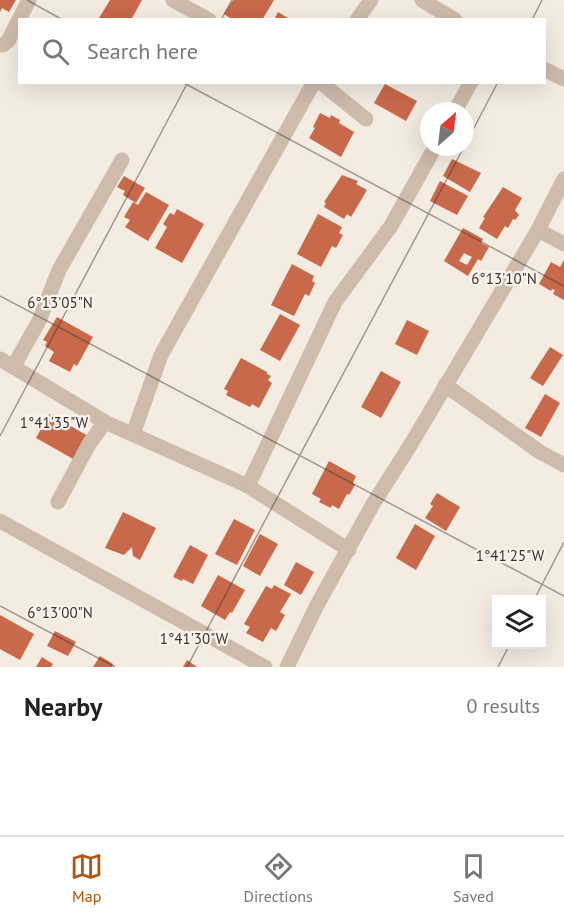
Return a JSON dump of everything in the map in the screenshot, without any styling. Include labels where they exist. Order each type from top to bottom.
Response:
[{"type":"street","points":[[20,18],[29,0]]},
{"type":"street","points":[[173,0],[195,5],[207,18]]},
{"type":"street","points":[[358,18],[371,0]]},
{"type":"street","points":[[422,0],[452,18]]},
{"type":"street","points":[[0,45],[8,41],[18,21]]},
{"type":"street","points":[[546,70],[564,79]]},
{"type":"street","points":[[134,434],[161,355],[313,84]]},
{"type":"street","points":[[322,84],[366,119]]},
{"type":"street","points":[[460,102],[470,84]]},
{"type":"street","points":[[248,486],[335,302],[391,226],[430,156]]},
{"type":"street","points":[[122,160],[59,270],[39,321],[7,363],[105,422],[248,486],[349,550]]},
{"type":"street","points":[[287,667],[316,608],[373,504],[538,230],[564,178]]},
{"type":"street","points":[[538,230],[564,244]]},
{"type":"street","points":[[445,385],[540,452],[564,465]]},
{"type":"street","points":[[58,502],[89,444],[105,422]]},
{"type":"street","points":[[0,521],[265,667]]},
{"type":"building","points":[[0,0],[16,0],[9,12],[2,8],[0,12]]},
{"type":"building","points":[[110,0],[142,0],[132,18],[99,18]]},
{"type":"building","points":[[233,0],[274,0],[263,18],[230,18],[224,14]]},
{"type":"building","points":[[278,12],[288,18],[275,18]]},
{"type":"building","points":[[385,84],[417,101],[406,121],[374,103]]},
{"type":"building","points":[[320,113],[340,120],[339,123],[354,132],[341,157],[309,138]]},
{"type":"building","points":[[452,159],[481,173],[470,192],[443,176]]},
{"type":"building","points":[[342,175],[358,181],[356,184],[367,190],[351,217],[347,214],[344,219],[324,207],[326,203],[324,202]]},
{"type":"building","points":[[124,176],[145,188],[136,203],[123,195],[125,191],[117,187]]},
{"type":"building","points":[[440,181],[468,196],[457,215],[430,201]]},
{"type":"building","points":[[503,187],[522,198],[515,210],[519,215],[515,220],[513,219],[508,228],[505,226],[497,239],[479,228],[485,218],[483,217]]},
{"type":"building","points":[[146,192],[169,205],[148,241],[125,227],[130,220],[124,217],[133,202],[138,205]]},
{"type":"building","points":[[177,209],[204,224],[182,263],[155,248],[167,227],[163,224],[170,213],[174,215]]},
{"type":"building","points":[[318,214],[342,227],[339,233],[343,235],[336,248],[332,246],[321,267],[297,254]]},
{"type":"building","points":[[463,228],[483,239],[481,243],[489,247],[481,261],[478,259],[468,276],[444,261]],"holes":[[[464,253],[472,257],[467,265],[459,261]]]},
{"type":"building","points":[[564,260],[564,300],[553,294],[555,290],[551,291],[539,284],[551,262],[560,267]]},
{"type":"building","points":[[292,264],[314,276],[312,281],[315,283],[309,296],[305,294],[294,316],[271,305]]},
{"type":"building","points":[[280,314],[300,325],[280,361],[260,350]]},
{"type":"building","points":[[57,317],[93,337],[77,366],[74,364],[70,372],[49,361],[54,352],[45,346],[47,342],[43,340]]},
{"type":"building","points":[[407,320],[429,331],[417,355],[395,344]]},
{"type":"building","points":[[550,347],[563,355],[543,386],[530,378]]},
{"type":"building","points":[[241,358],[271,376],[268,380],[272,383],[259,408],[252,404],[250,407],[226,395],[228,391],[224,389]]},
{"type":"building","points":[[381,371],[401,382],[381,418],[361,407]]},
{"type":"building","points":[[545,394],[560,403],[541,437],[525,428]]},
{"type":"building","points":[[49,414],[56,418],[58,415],[71,422],[69,425],[88,436],[75,460],[36,438]]},
{"type":"building","points":[[329,461],[356,476],[353,483],[355,485],[339,509],[319,502],[321,499],[312,494]]},
{"type":"building","points":[[437,493],[460,507],[446,531],[425,518],[433,506],[430,504]]},
{"type":"building","points":[[123,512],[156,528],[140,560],[133,556],[132,547],[124,555],[105,548]]},
{"type":"building","points":[[234,519],[255,530],[237,565],[215,554]]},
{"type":"building","points":[[415,524],[435,536],[416,570],[396,558]]},
{"type":"building","points":[[260,534],[278,544],[260,576],[243,566]]},
{"type":"building","points":[[190,545],[208,555],[193,584],[173,577]]},
{"type":"building","points":[[296,562],[314,572],[301,595],[284,585]]},
{"type":"building","points":[[218,575],[245,590],[232,613],[230,612],[225,620],[201,606]]},
{"type":"building","points":[[274,585],[291,594],[280,612],[285,615],[276,631],[271,628],[263,642],[246,633],[250,627],[244,624],[266,586],[272,589]]},
{"type":"building","points":[[0,615],[34,634],[20,660],[0,649]]},
{"type":"building","points":[[55,631],[76,642],[68,656],[47,646]]},
{"type":"building","points":[[100,656],[113,664],[112,667],[93,667]]},
{"type":"building","points":[[42,657],[53,664],[51,667],[36,667]]},
{"type":"building","points":[[187,660],[197,667],[183,667]]}]
